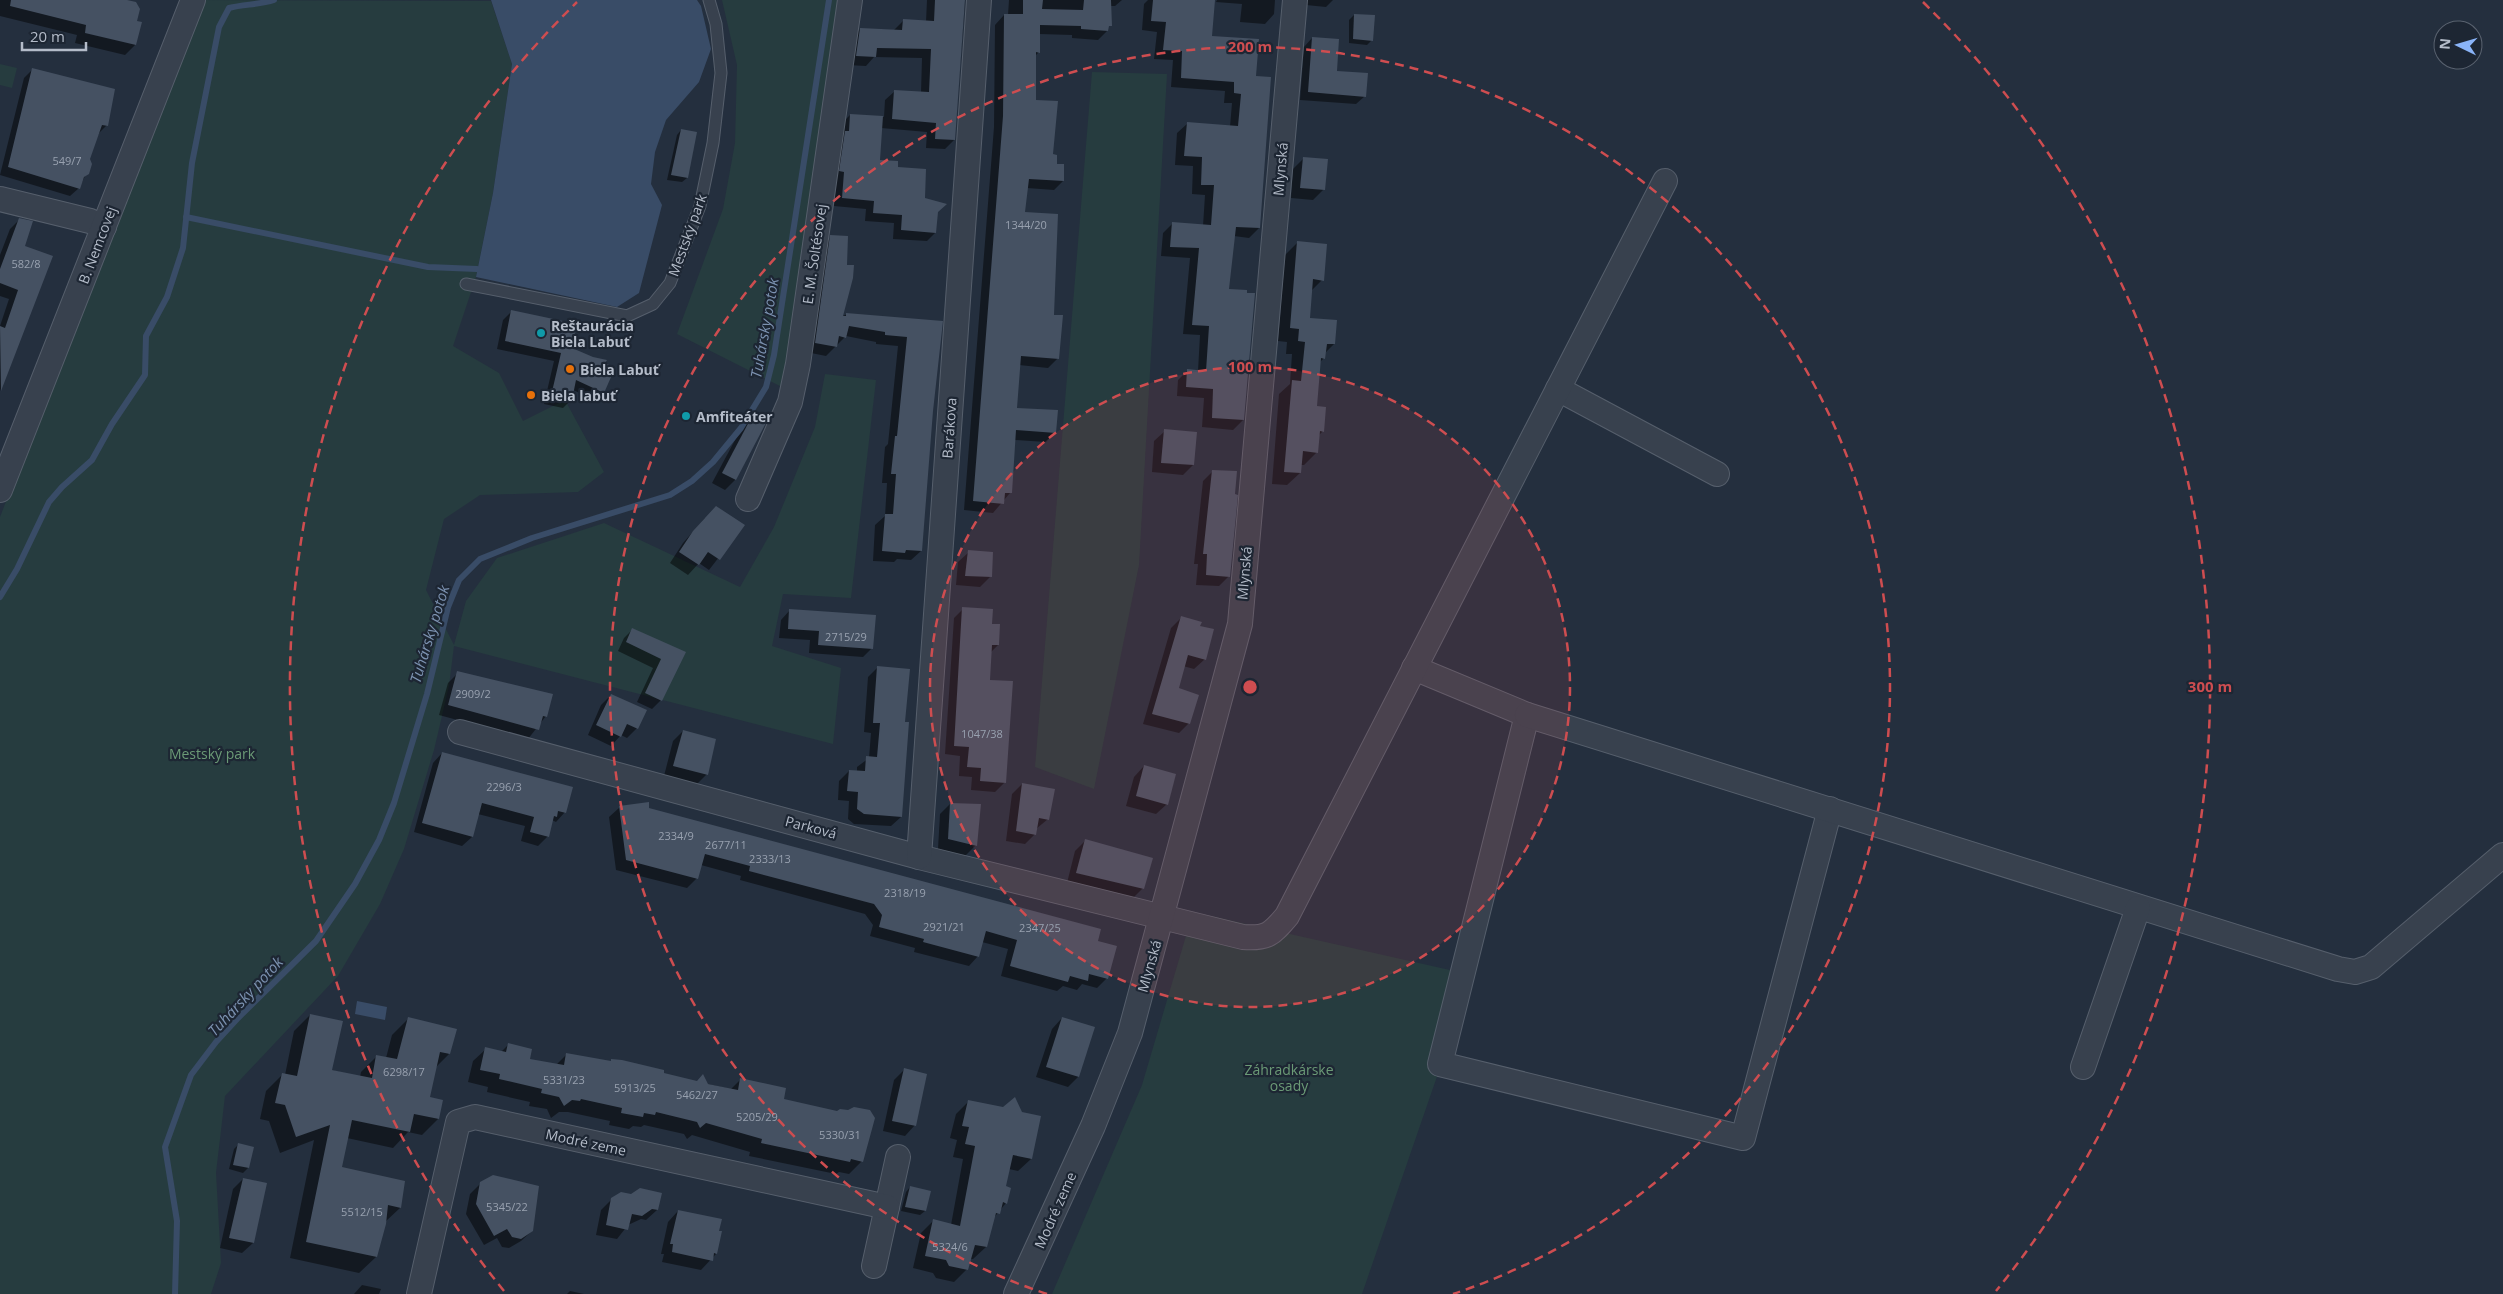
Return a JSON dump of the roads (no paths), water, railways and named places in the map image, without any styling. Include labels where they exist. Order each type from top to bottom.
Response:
[{"type":"street","name":"B. Nemcovej","points":[[0,490],[193,0]]},
{"type":"street","name":"E. M. Šoltésovej","points":[[748,499],[790,402],[798,364],[850,0]]},
{"type":"street","name":"Barákova","points":[[919,857],[979,0]]},
{"type":"street","name":"Mlynská","points":[[1093,1126],[1130,1033],[1240,624],[1295,0]]},
{"type":"street","name":"Parková","points":[[460,732],[919,857],[1243,937],[1259,938],[1272,933],[1287,916],[1665,181]]},
{"type":"street","points":[[0,199],[90,221],[104,227]]},
{"type":"street","points":[[1558,389],[1717,474]]},
{"type":"street","points":[[1414,668],[1527,714],[2138,908],[2338,969],[2355,972],[2371,968],[2384,958],[2503,855]]},
{"type":"street","points":[[1527,714],[1440,1064],[1743,1138],[1830,809]]},
{"type":"street","points":[[2083,1067],[2138,908]]},
{"type":"street","name":"Modré zeme","points":[[419,1294],[458,1122],[475,1117],[888,1207]]},
{"type":"street","name":"Modré zeme","points":[[1016,1294],[1093,1126]]},
{"type":"street","points":[[874,1266],[898,1157]]},
{"type":"lane","name":"Mestský park","points":[[466,284],[627,316],[653,304],[670,283],[700,206],[713,143],[720,73],[716,24],[709,0]]},
{"type":"water","points":[[491,0],[697,0],[701,6],[711,49],[699,82],[666,120],[655,152],[651,184],[662,205],[639,293],[617,307],[476,277],[493,193],[512,64]]},
{"type":"water","points":[[357,1001],[387,1007],[385,1020],[355,1014]]},
{"type":"waterway","points":[[0,597],[17,569],[49,502],[62,487],[92,460],[112,424],[145,375],[146,336],[167,297],[183,248],[192,163],[219,27],[229,8],[274,0]]},
{"type":"waterway","name":"Tuhársky potok","points":[[175,1294],[177,1221],[165,1147],[191,1075],[216,1042],[238,1018],[316,941],[355,884],[379,840],[394,803],[427,694],[448,607],[459,580],[480,559],[532,538],[670,495],[692,481],[713,462],[741,428],[766,387],[774,355],[829,0]]},
{"type":"waterway","points":[[186,217],[428,267],[477,269]]},
{"type":"place","name":"Reštaurácia Biela Labuť","points":[[541,333]]},
{"type":"place","name":"Biela Labuť","points":[[570,369]]},
{"type":"place","name":"Biela labuť","points":[[531,395]]},
{"type":"place","name":"Amfiteáter","points":[[686,416]]},
{"type":"park label","name":"Záhradkárske osady","points":[[1289,1078]]}]
